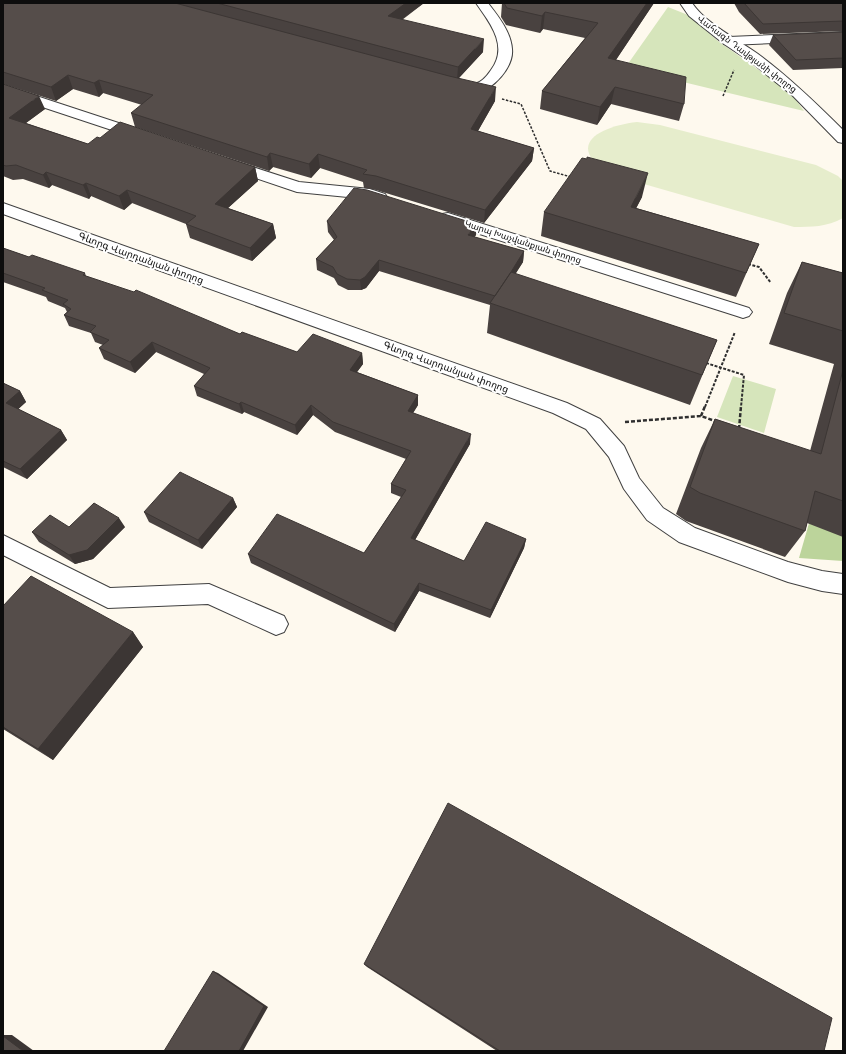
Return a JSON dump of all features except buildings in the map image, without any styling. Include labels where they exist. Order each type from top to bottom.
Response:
[{"type":"street","points":[[446,83],[469,89],[478,88],[487,84],[504,61],[506,51],[504,42],[492,15],[482,3]]},
{"type":"street","name":"Վահագն Դավթյանի փողոց","points":[[686,3],[693,13],[729,41],[756,59],[798,93],[843,139]]},
{"type":"street","points":[[729,41],[843,36]]},
{"type":"street","points":[[3,89],[161,142]]},
{"type":"street","points":[[214,159],[297,187],[370,194],[392,201]]},
{"type":"street","name":"Գևորգ Վարդանյան փողոց","points":[[3,208],[560,408],[593,424],[617,452],[630,483],[655,514],[687,535],[788,572],[822,581],[843,584]]},
{"type":"street","name":"Կարպ Խաչվանքյան փողոց","points":[[430,213],[743,312]]},
{"type":"street","points":[[3,544],[108,598],[209,594],[276,624]]},
{"type":"path","points":[[478,88],[495,98],[521,104],[550,171],[575,178]]},
{"type":"path","points":[[744,263],[759,267],[771,282]]},
{"type":"path","points":[[701,416],[743,312]]},
{"type":"path","points":[[705,363],[744,375],[739,429]]},
{"type":"path","points":[[593,424],[701,416],[720,423]]},
{"type":"path","points":[[733,427],[745,432]]},
{"type":"green space","points":[[668,7],[688,15],[718,41],[791,93],[804,111],[625,68]]},
{"type":"green space","points":[[637,122],[660,125],[816,165],[838,176],[843,181],[843,218],[825,225],[813,227],[794,227],[609,174],[596,163],[589,154],[588,145],[593,138],[601,132],[624,124]]},
{"type":"green space","points":[[733,376],[776,389],[764,433],[717,417]]},
{"type":"green space","points":[[818,492],[843,501],[843,561],[799,558]]}]
